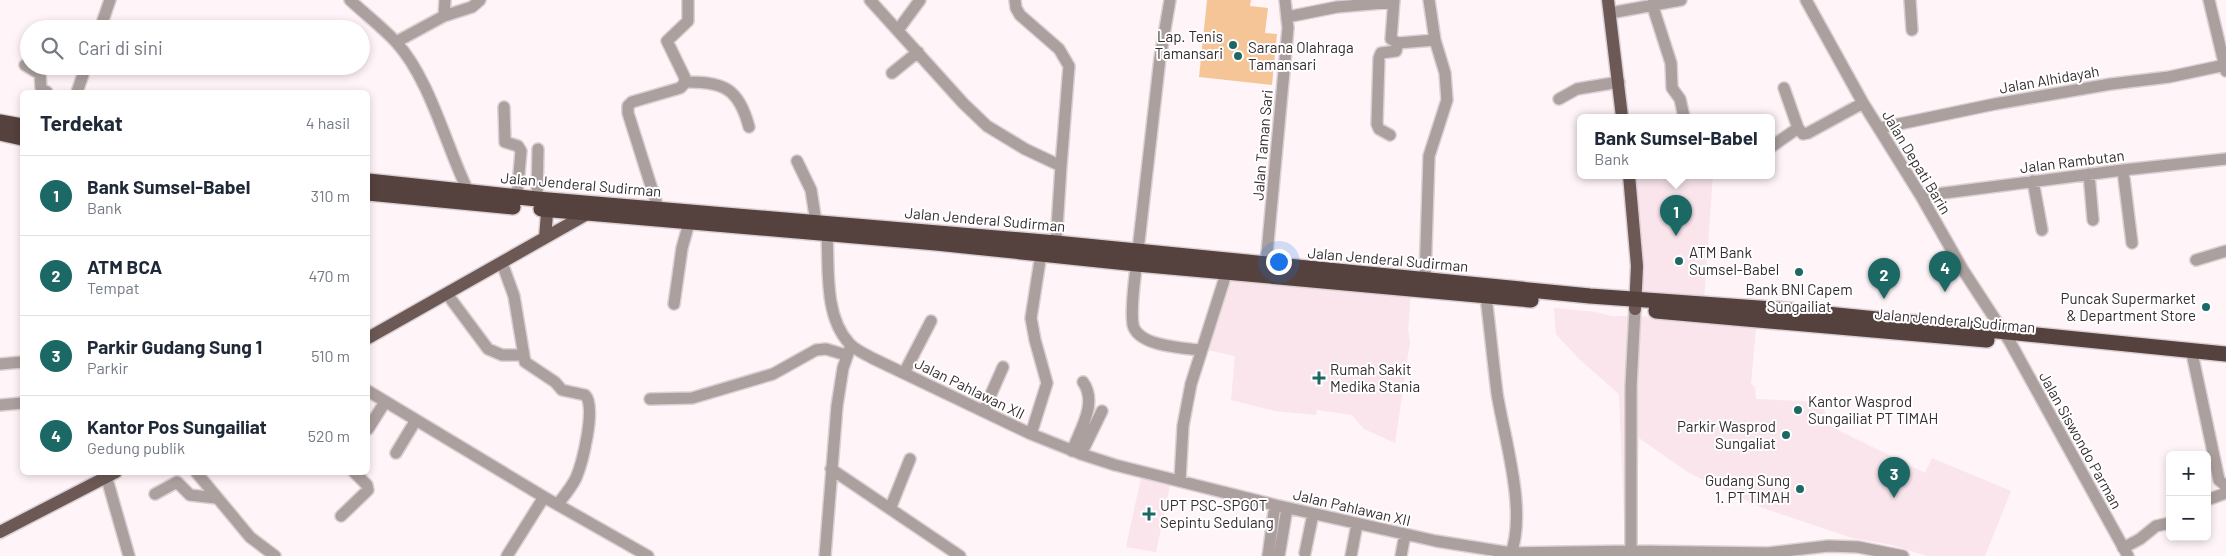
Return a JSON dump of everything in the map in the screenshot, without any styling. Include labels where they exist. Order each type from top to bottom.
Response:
[{"type":"highway","points":[[0,122],[20,126]]},
{"type":"highway","points":[[0,133],[20,138]]},
{"type":"highway","name":"Jalan Jenderal Sudirman","points":[[370,182],[517,197],[587,214],[763,223],[827,234],[1041,254],[1266,264],[1425,279],[1636,304],[2008,338],[2226,361]]},
{"type":"highway","name":"Jalan Jenderal Sudirman","points":[[370,193],[544,203],[653,216],[689,223],[816,222],[1056,243],[1138,258],[1227,271],[1486,297],[1636,304]]},
{"type":"highway","name":"Jalan Jenderal Sudirman","points":[[2008,338],[2226,354]]},
{"type":"main road","points":[[1608,0],[1622,114]]},
{"type":"main road","points":[[1629,179],[1637,266],[1636,304]]},
{"type":"main road","points":[[544,203],[545,238]]},
{"type":"main road","points":[[370,337],[587,214]]},
{"type":"main road","points":[[0,532],[107,475]]},
{"type":"street","points":[[103,20],[110,0]]},
{"type":"street","points":[[350,0],[396,42],[422,84],[468,191]]},
{"type":"street","points":[[444,0],[444,16]]},
{"type":"street","points":[[396,42],[444,16],[472,7],[480,0]]},
{"type":"street","points":[[685,82],[667,43],[672,34],[688,21],[688,0]]},
{"type":"street","points":[[870,0],[963,103],[987,126],[1025,149],[1061,166]]},
{"type":"street","points":[[898,30],[920,0]]},
{"type":"street","points":[[1015,0],[1020,15],[1059,49],[1069,66],[1056,243]]},
{"type":"street","points":[[1170,0],[1160,58],[1132,311],[1136,332],[1147,340],[1200,350]]},
{"type":"street","name":"Jalan Taman Sari","points":[[1266,264],[1288,28],[1285,0]]},
{"type":"street","points":[[1425,279],[1429,156],[1447,100],[1445,73],[1435,40],[1429,0]]},
{"type":"street","points":[[1610,13],[1681,0]]},
{"type":"street","name":"Jalan Depati Barin","points":[[1806,0],[1863,103],[1922,196],[1963,270],[2008,338]]},
{"type":"street","points":[[1910,0],[1912,30]]},
{"type":"street","points":[[2209,0],[2225,68]]},
{"type":"street","points":[[1287,17],[1337,7],[1394,1],[1390,36],[1394,42],[1435,40]]},
{"type":"street","points":[[1652,4],[1671,63],[1672,88],[1679,97],[1683,114]]},
{"type":"street","points":[[1390,135],[1379,129],[1377,124],[1379,58],[1381,53],[1395,52],[1398,43]]},
{"type":"street","points":[[892,73],[918,52]]},
{"type":"street","name":"Jalan Alhidayah","points":[[1880,128],[1995,104],[2111,84],[2225,68]]},
{"type":"street","points":[[40,75],[41,88],[44,90]]},
{"type":"street","points":[[78,90],[83,75]]},
{"type":"street","points":[[685,82],[719,86],[732,91],[745,111],[749,126]]},
{"type":"street","points":[[653,216],[628,113],[628,106],[632,102],[680,88],[685,82]]},
{"type":"street","points":[[1559,99],[1577,89],[1619,82]]},
{"type":"street","points":[[1784,88],[1801,133],[1808,134],[1863,103]]},
{"type":"street","points":[[504,107],[505,142],[518,146],[521,151],[517,197]]},
{"type":"street","points":[[1775,144],[1798,128]]},
{"type":"street","points":[[538,149],[544,203]]},
{"type":"street","name":"Jalan Rambutan","points":[[1922,196],[2088,174],[2226,159]]},
{"type":"street","points":[[797,161],[811,190],[816,222]]},
{"type":"street","points":[[2123,170],[2132,243]]},
{"type":"street","points":[[2088,174],[2093,220]]},
{"type":"street","points":[[2033,181],[2042,230]]},
{"type":"street","points":[[674,304],[682,248],[689,223]]},
{"type":"street","points":[[825,556],[831,469],[848,350],[833,310],[827,234]]},
{"type":"street","points":[[2196,260],[2226,251]]},
{"type":"street","points":[[1030,434],[1047,383],[1031,318],[1041,254]]},
{"type":"street","points":[[502,262],[514,296],[526,364],[555,382],[560,389],[585,395],[590,402],[588,427],[579,468],[569,491],[558,504]]},
{"type":"street","points":[[1180,480],[1183,426],[1191,384],[1200,350],[1227,271]]},
{"type":"street","points":[[447,294],[488,350],[502,355],[523,355]]},
{"type":"street","points":[[1486,297],[1498,394],[1508,443],[1514,495],[1515,529],[1510,554]]},
{"type":"street","points":[[1631,553],[1631,386],[1636,304]]},
{"type":"street","points":[[904,373],[931,321]]},
{"type":"street","name":"Jalan Siswondo Parman","points":[[2008,338],[2125,552]]},
{"type":"street","name":"Jalan Pahlawan XII","points":[[650,399],[692,398],[773,374],[816,350],[848,350],[904,373],[984,410],[1030,434],[1116,465],[1312,514],[1462,546],[1510,554],[1768,553],[1819,546],[1846,546],[1902,556]]},
{"type":"street","points":[[2193,358],[2219,480],[2226,486]]},
{"type":"street","points":[[0,364],[20,362]]},
{"type":"street","points":[[984,410],[1003,367]]},
{"type":"street","points":[[1076,452],[1089,404],[1087,388],[1083,382]]},
{"type":"street","points":[[370,392],[544,497],[641,552]]},
{"type":"street","points":[[370,425],[385,402]]},
{"type":"street","points":[[0,405],[20,403]]},
{"type":"street","points":[[1076,452],[1102,411]]},
{"type":"street","points":[[396,453],[416,420]]},
{"type":"street","points":[[890,509],[910,459]]},
{"type":"street","points":[[831,469],[960,556]]},
{"type":"street","points":[[109,475],[129,556]]},
{"type":"street","points":[[198,475],[261,552],[275,556]]},
{"type":"street","points":[[341,516],[368,490],[367,485],[357,475]]},
{"type":"street","points":[[156,494],[177,482],[190,495],[216,498]]},
{"type":"street","points":[[2211,499],[2226,493]]},
{"type":"street","points":[[507,556],[544,497]]},
{"type":"street","points":[[1268,556],[1275,505]]},
{"type":"street","points":[[1279,556],[1287,508]]},
{"type":"street","points":[[1305,553],[1312,514]]},
{"type":"street","points":[[1351,556],[1356,524]]},
{"type":"street","points":[[2125,552],[2156,526],[2166,524]]},
{"type":"street","points":[[1401,556],[1405,534]]},
{"type":"shaded area","name":"Sarana Olahraga Tamansari","points":[[1207,0],[1251,0],[1250,6],[1268,8],[1265,33],[1277,34],[1272,85],[1199,77]]},
{"type":"shaded area","points":[[1631,179],[1713,179],[1704,300],[1641,294]]},
{"type":"shaded area","name":"Rumah Sakit Medika Stania","points":[[1230,272],[1411,293],[1408,330],[1410,342],[1395,443],[1364,429],[1352,415],[1317,410],[1316,415],[1275,411],[1231,400],[1235,356],[1207,350]]},
{"type":"shaded area","points":[[1554,308],[1596,312],[1611,316],[1640,316],[1756,327],[1751,384],[1755,387],[1756,399],[1823,402],[1826,424],[1925,473],[1932,458],[2011,491],[1985,556],[1927,556],[1892,545],[1852,538],[1763,508],[1689,473],[1639,438],[1636,524],[1624,525],[1619,394],[1579,359],[1556,334]]},
{"type":"shaded area","name":"UPT PSC-SPGOT Sepintu Sedulang","points":[[1142,473],[1171,480],[1156,552],[1126,547]]},
{"type":"place","name":"Lap. Tenis Tamansari","points":[[1233,45]]},
{"type":"place","name":"Sarana Olahraga Tamansari","points":[[1238,56]]},
{"type":"place","name":"Bank Sumsel-Babel","points":[[1676,236]]},
{"type":"place","name":"ATM Bank Sumsel-Babel","points":[[1679,261]]},
{"type":"place","name":"Bank BNI Capem Sungailiat","points":[[1799,272]]},
{"type":"place","name":"Kantor Pos Sungailiat","points":[[1945,292]]},
{"type":"place","name":"ATM BCA","points":[[1884,299]]},
{"type":"place","name":"Puncak Supermarket & Department Store","points":[[2206,307]]},
{"type":"place","name":"Rumah Sakit Medika Stania","points":[[1319,378]]},
{"type":"place","name":"Kantor Wasprod Sungailiat PT TIMAH","points":[[1798,410]]},
{"type":"place","name":"Parkir Wasprod Sungaliat","points":[[1786,435]]},
{"type":"place","name":"Gudang Sung 1. PT TIMAH","points":[[1800,489]]},
{"type":"place","name":"Parkir Gudang Sung 1","points":[[1894,498]]},
{"type":"place","name":"UPT PSC-SPGOT Sepintu Sedulang","points":[[1149,514]]}]
